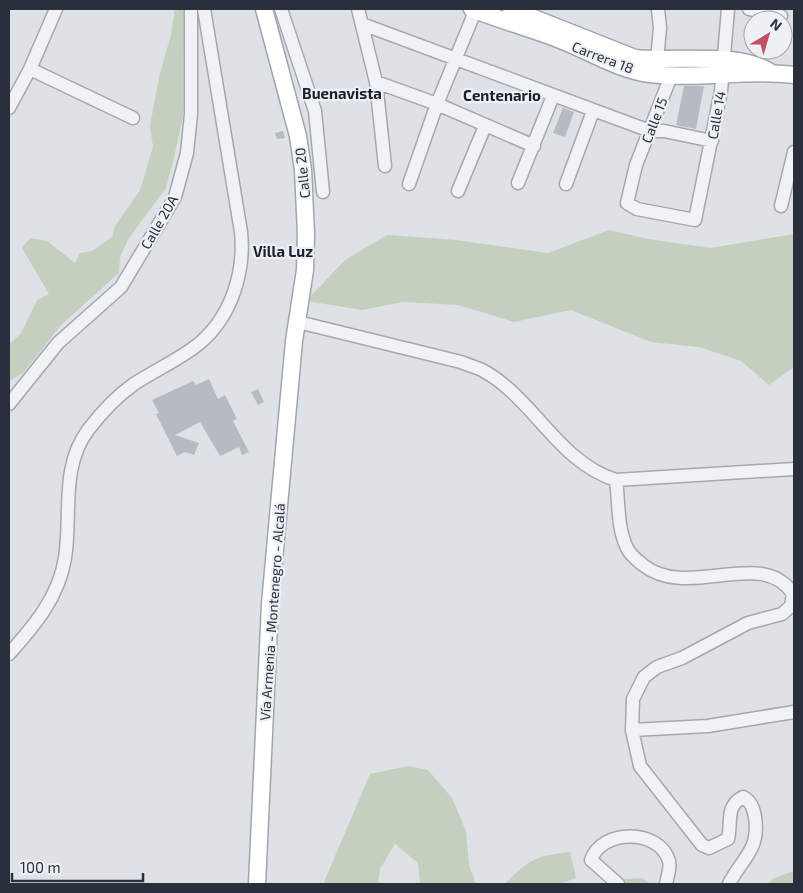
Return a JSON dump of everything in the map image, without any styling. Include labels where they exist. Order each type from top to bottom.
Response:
[{"type":"main road","name":"Calle 20","points":[[264,9],[298,136],[303,170],[306,234],[305,270],[294,341]]},
{"type":"main road","name":"Carrera 18","points":[[474,9],[558,39],[633,70],[670,76],[722,68]]},
{"type":"main road","name":"Carrera 18","points":[[511,9],[635,58],[794,75]]},
{"type":"main road","name":"Vía Armenia - Montenegro - Alcalá","points":[[257,884],[270,604],[294,341]]},
{"type":"street","points":[[9,108],[30,69],[56,9]]},
{"type":"street","name":"Calle 20A","points":[[9,404],[58,343],[121,287],[175,197],[187,153],[191,114],[191,9]]},
{"type":"street","points":[[9,654],[42,615],[58,586],[65,558],[67,496],[72,461],[79,443],[112,403],[133,385],[200,343],[219,321],[236,289],[241,261],[241,232],[204,9]]},
{"type":"street","points":[[281,9],[315,111],[323,192]]},
{"type":"street","points":[[358,9],[376,82],[385,166]]},
{"type":"street","points":[[409,184],[437,104],[474,9]]},
{"type":"street","points":[[657,60],[660,28],[658,9]]},
{"type":"street","name":"Calle 14","points":[[695,220],[712,141],[728,9]]},
{"type":"street","points":[[362,24],[650,131],[664,131],[712,141]]},
{"type":"street","points":[[30,69],[133,118]]},
{"type":"street","name":"Calle 15","points":[[670,76],[636,165],[627,203],[631,208],[695,220]]},
{"type":"street","points":[[376,82],[437,104],[534,146]]},
{"type":"street","points":[[518,183],[553,96]]},
{"type":"street","points":[[566,184],[593,110]]},
{"type":"street","points":[[458,191],[485,126]]},
{"type":"street","points":[[781,206],[794,152]]},
{"type":"street","points":[[298,322],[461,362],[482,370],[502,384],[584,465],[604,477],[616,480],[794,469]]},
{"type":"street","points":[[616,480],[624,539],[628,550],[643,566],[660,575],[689,578],[709,578],[753,572],[768,575],[780,580],[789,588],[793,601],[782,614],[734,629],[682,658],[657,667],[644,677],[633,699],[632,730],[640,766],[702,845],[709,848],[728,840],[731,807],[743,797],[749,800],[755,810],[753,845],[729,884]]},
{"type":"street","points":[[632,730],[708,726],[794,712]]},
{"type":"street","points":[[618,884],[591,860],[594,850],[607,842],[624,836],[649,839],[663,850],[670,862],[666,884]]},
{"type":"green space","points":[[175,9],[184,9],[183,116],[166,188],[129,238],[120,257],[119,273],[61,325],[23,373],[9,381],[9,345],[21,333],[37,300],[49,294],[22,248],[30,238],[47,241],[75,263],[80,253],[92,251],[112,237],[115,226],[140,190],[153,147],[150,126],[159,77],[171,35]]},
{"type":"green space","points":[[609,230],[648,239],[710,248],[794,234],[794,367],[769,385],[741,361],[699,347],[651,342],[571,310],[514,322],[458,305],[403,302],[362,310],[306,301],[345,260],[387,235],[456,240],[548,253]]},
{"type":"green space","points":[[408,766],[428,770],[452,798],[466,831],[469,865],[476,884],[420,884],[418,863],[395,844],[380,869],[378,884],[326,884],[324,882],[370,774]]},
{"type":"green space","points":[[570,852],[576,878],[559,884],[505,884],[520,869],[533,860],[548,855]]},
{"type":"green space","points":[[794,871],[794,884],[769,884],[772,879]]},
{"type":"green space","points":[[642,878],[651,884],[621,884],[623,879]]},
{"type":"building","points":[[684,86],[704,86],[696,129],[676,125]]},
{"type":"building","points":[[563,108],[574,112],[565,137],[553,133]]},
{"type":"building","points":[[283,131],[285,138],[277,139],[275,133]]},
{"type":"building","points":[[209,379],[218,399],[225,395],[237,419],[233,421],[249,452],[242,455],[239,447],[220,456],[200,422],[175,435],[199,443],[194,455],[185,452],[177,456],[156,414],[159,413],[152,400],[193,381],[196,385]]},
{"type":"building","points":[[258,389],[264,402],[258,405],[251,392]]},
{"type":"district","name":"Buenavista","points":[[342,93]]},
{"type":"district","name":"Centenario","points":[[502,95]]},
{"type":"district","name":"Villa Luz","points":[[283,251]]}]
